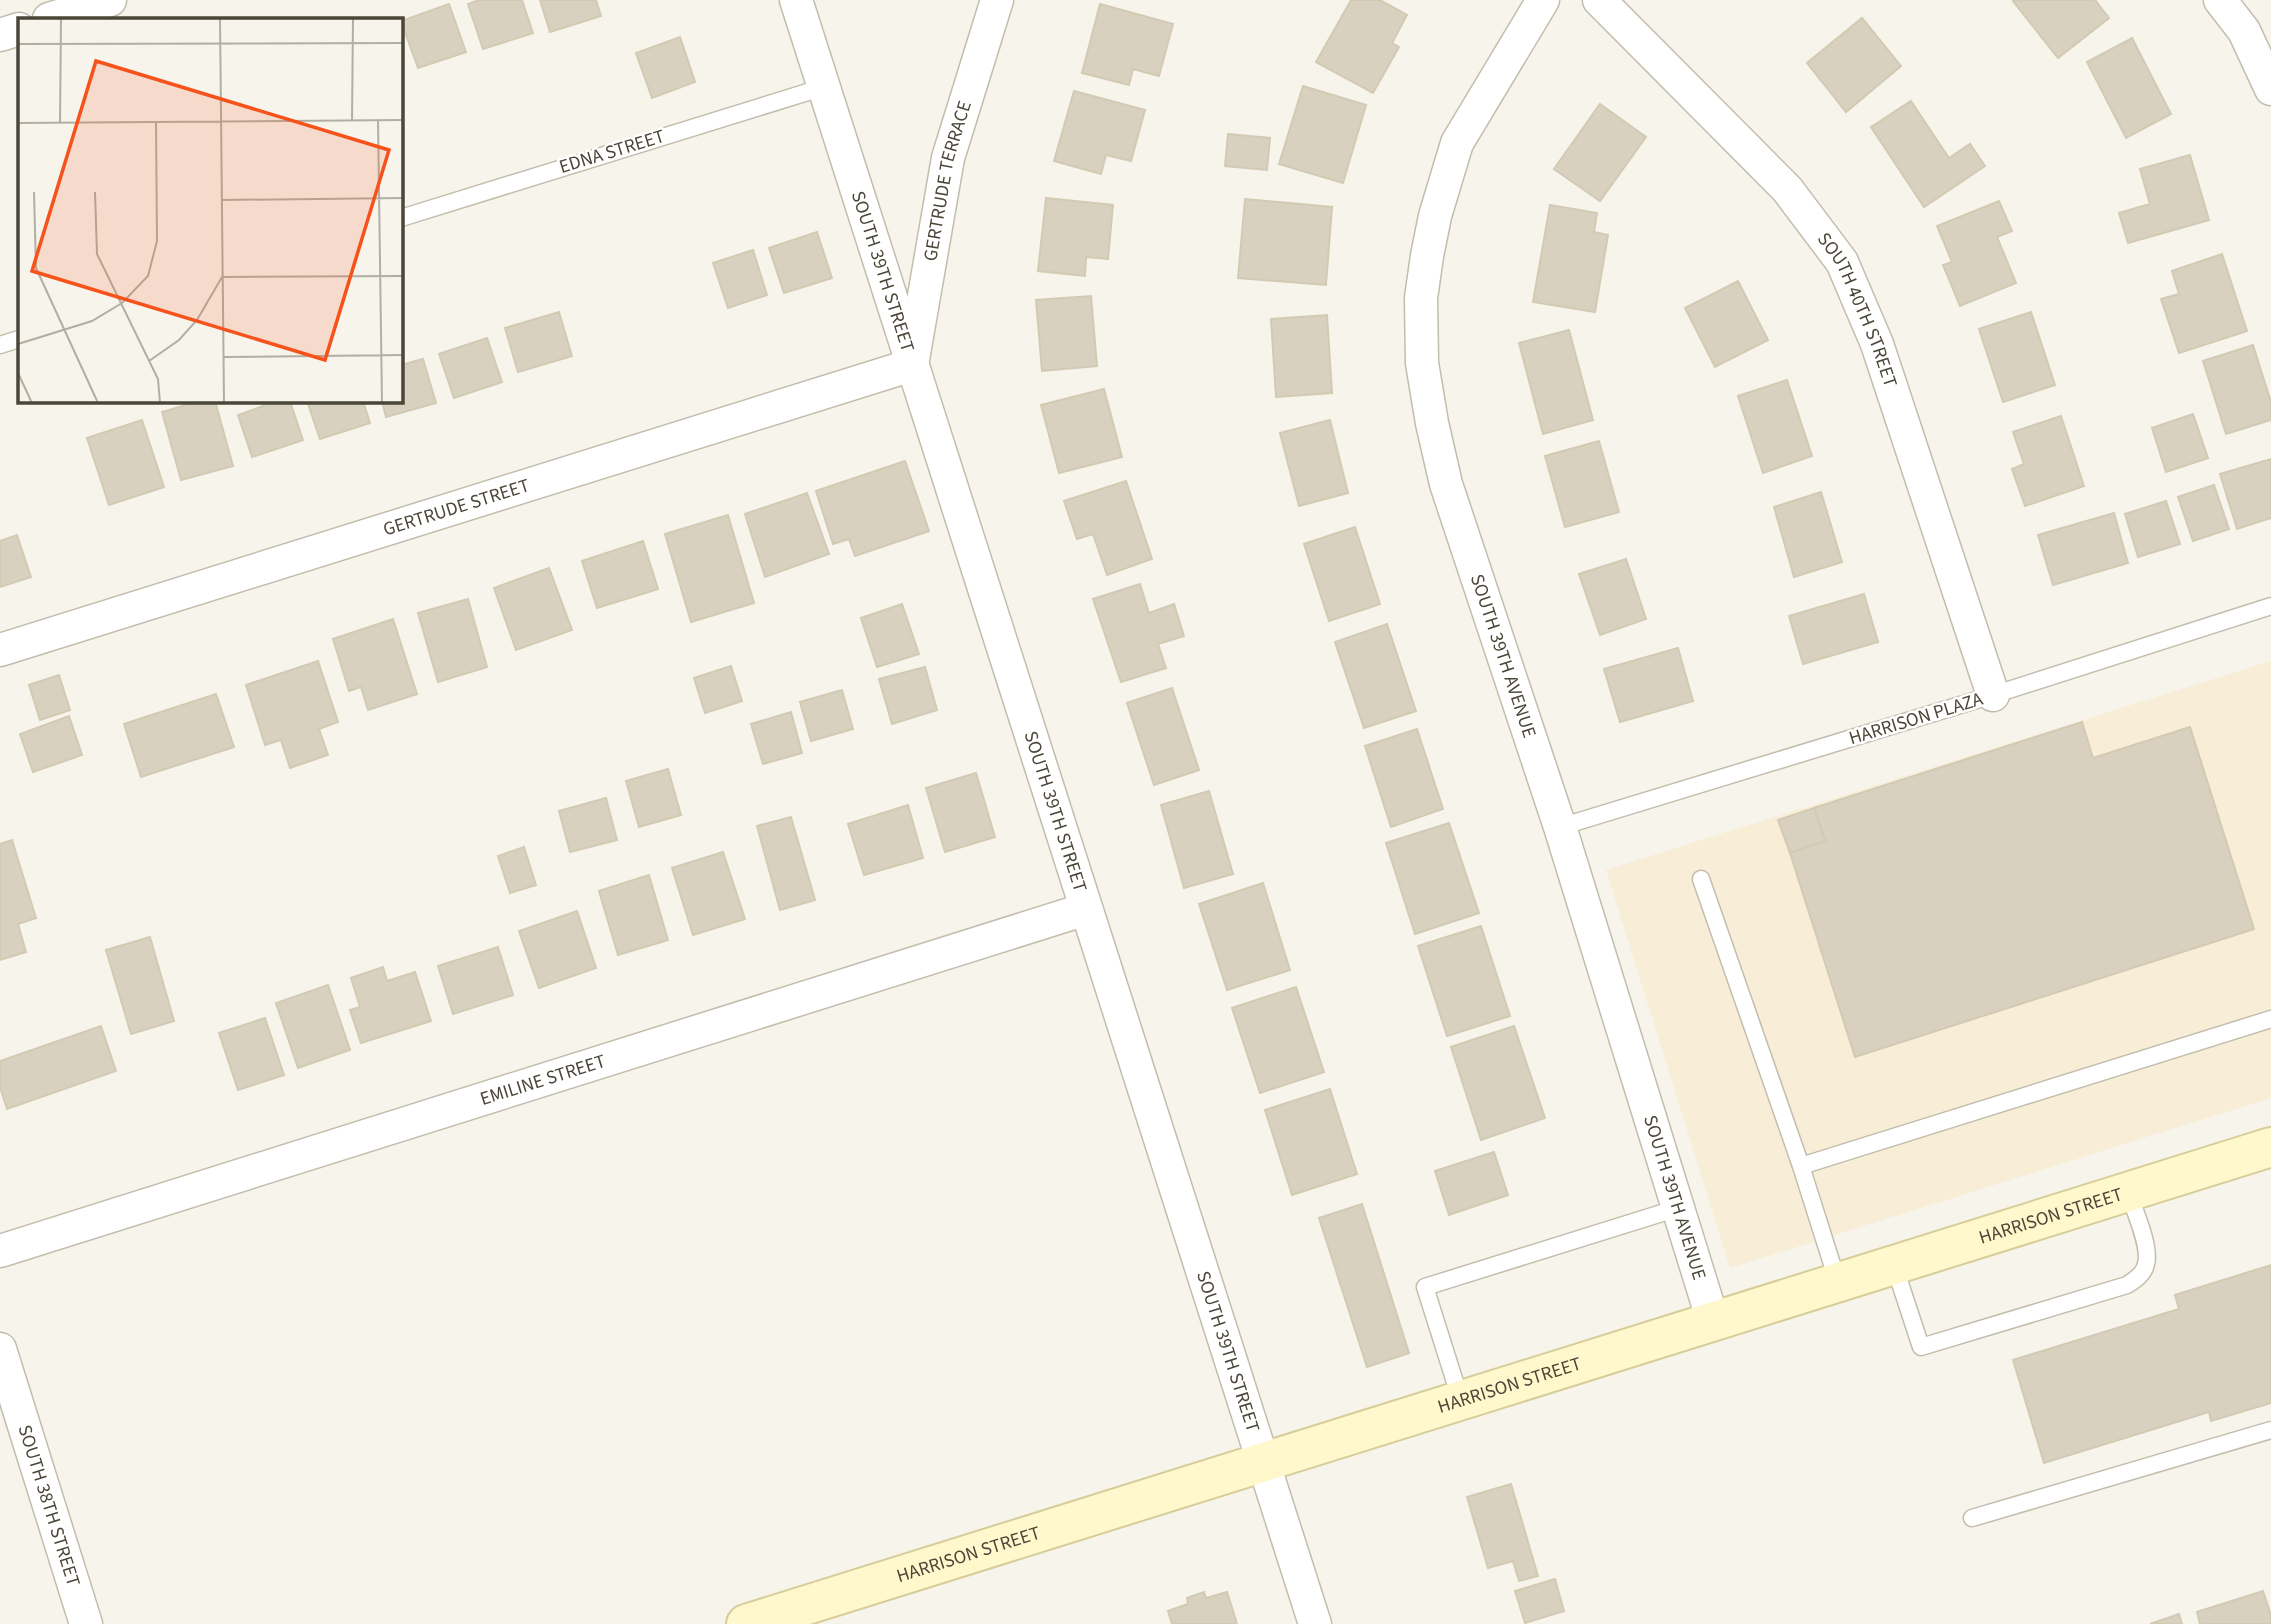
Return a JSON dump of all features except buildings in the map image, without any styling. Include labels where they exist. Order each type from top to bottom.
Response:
[{"type":"main road","name":"HARRISON STREET","points":[[746,1624],[2271,1147]]},
{"type":"street","points":[[52,18],[110,0]]},
{"type":"street","name":"SOUTH 39TH STREET","points":[[796,0],[1315,1624]]},
{"type":"street","name":"GERTRUDE TERRACE","points":[[912,365],[948,158],[997,0]]},
{"type":"street","name":"SOUTH 39TH AVENUE","points":[[1544,0],[1457,143],[1435,216],[1427,256],[1421,298],[1422,363],[1446,484],[1560,827],[1713,1321]]},
{"type":"street","name":"SOUTH 40TH STREET","points":[[1599,0],[1787,189],[1842,262],[1877,344],[1993,695]]},
{"type":"street","points":[[2220,0],[2244,31],[2271,89]]},
{"type":"street","points":[[0,35],[18,29]]},
{"type":"street","name":"GERTRUDE STREET","points":[[0,650],[912,365]]},
{"type":"street","name":"EMILINE STREET","points":[[0,1251],[1086,909]]},
{"type":"street","name":"SOUTH 38TH STREET","points":[[0,1349],[86,1624]]},
{"type":"lane","name":"EDNA STREET","points":[[402,218],[824,87]]},
{"type":"lane","points":[[0,345],[18,339]]},
{"type":"lane","name":"HARRISON PLAZA","points":[[1560,827],[2271,607]]},
{"type":"lane","points":[[1700,879],[1801,1166],[1838,1283]]},
{"type":"lane","points":[[1801,1166],[2271,1019]]},
{"type":"lane","points":[[1894,1265],[1921,1347],[2127,1285],[2138,1278],[2146,1265],[2147,1249],[2128,1192]]},
{"type":"lane","points":[[1461,1401],[1425,1287],[1678,1208]]},
{"type":"lane","points":[[1972,1518],[2271,1430]]},
{"type":"shaded area","points":[[2271,661],[2271,1098],[1730,1268],[1606,870]]}]
